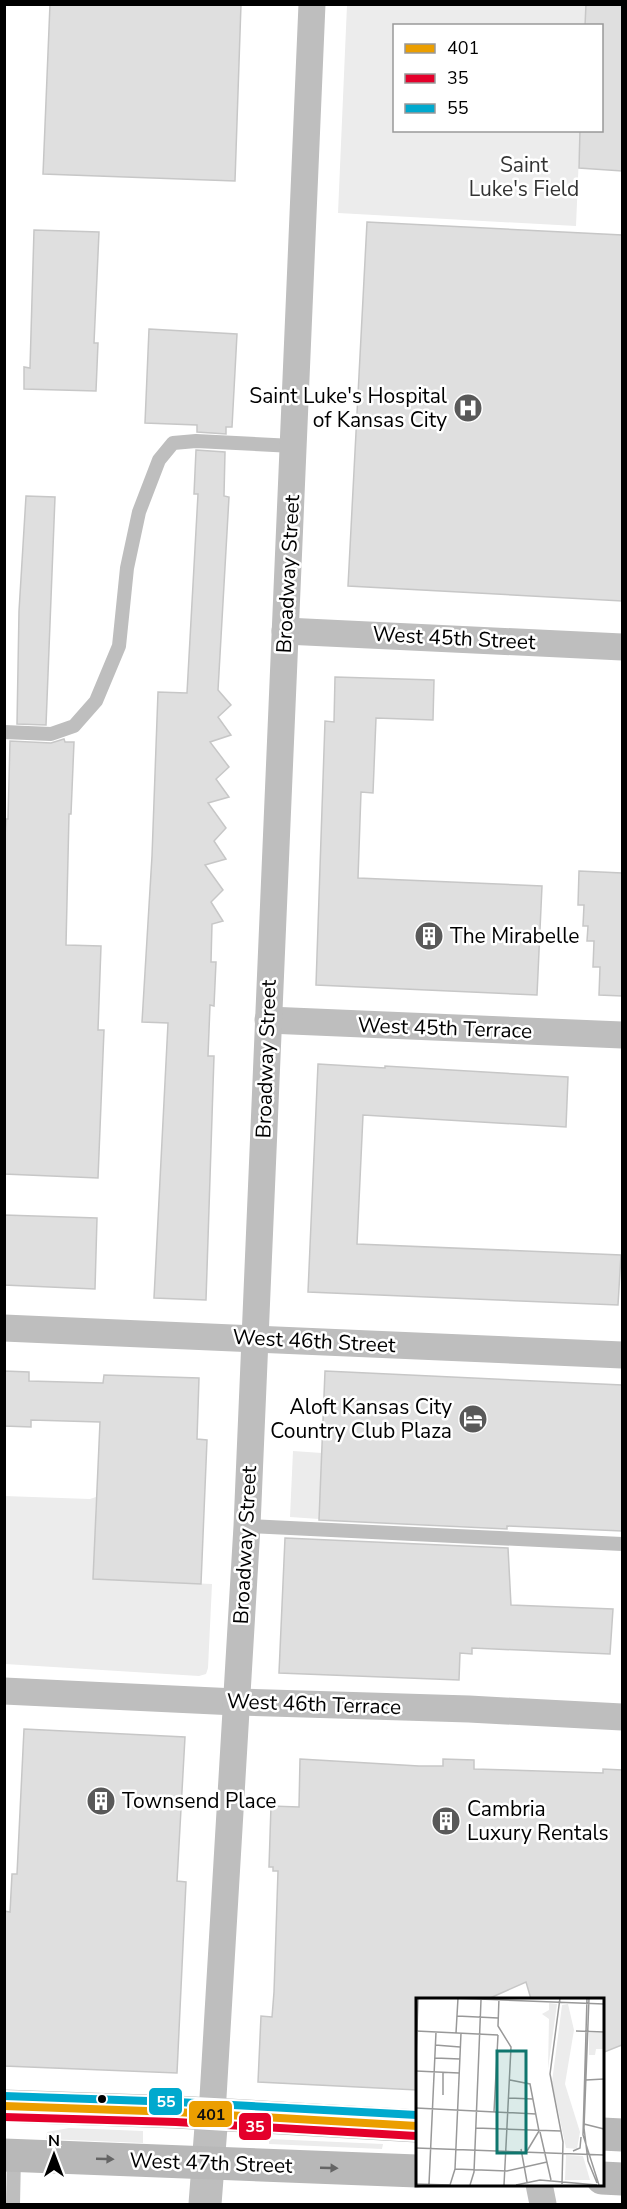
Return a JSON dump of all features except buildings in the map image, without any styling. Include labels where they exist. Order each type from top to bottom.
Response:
[{"type":"main road","points":[[4,2106],[212,2114],[416,2126]]},
{"type":"main road","points":[[8,2151],[15,2130],[27,2122],[62,2108]]},
{"type":"main road","points":[[603,2134],[622,2135]]},
{"type":"main road","name":"West 47th Street","points":[[8,2151],[207,2164],[416,2171]]},
{"type":"main road","points":[[603,2178],[622,2179]]},
{"type":"street","name":"Broadway Street","points":[[212,2114],[247,1526],[312,5]]},
{"type":"street","name":"West 45th Street","points":[[285,631],[622,647]]},
{"type":"street","name":"West 45th Terrace","points":[[268,1020],[622,1035]]},
{"type":"street","name":"West 46th Street","points":[[4,1328],[622,1355]]},
{"type":"street","name":"West 46th Terrace","points":[[4,1691],[622,1717]]},
{"type":"street","points":[[205,2205],[212,2114]]},
{"type":"street","points":[[539,2185],[543,2205]]},
{"type":"lane","points":[[305,4],[312,5]]},
{"type":"lane","points":[[4,732],[51,734],[74,726],[96,701],[119,646],[127,568],[139,512],[159,460],[173,443],[196,441],[293,446]]},
{"type":"lane","points":[[247,1526],[622,1544]]},
{"type":"lane","points":[[8,2151],[13,2205]]},
{"type":"green space","name":"Saint Luke's Field","points":[[347,5],[586,5],[585,24],[393,24],[393,132],[580,132],[576,226],[338,213]]},
{"type":"green space","points":[[293,1451],[322,1453],[319,1519],[290,1517]]},
{"type":"green space","points":[[4,1496],[90,1499],[96,1497],[94,1579],[212,1584],[206,1674],[199,1676],[5,1664]]},
{"type":"green space","points":[[69,2128],[143,2131],[143,2143],[46,2139],[47,2132]]},
{"type":"green space","points":[[269,2139],[383,2144],[382,2149],[269,2144]]},
{"type":"transit line","name":"55","points":[[4,2096],[177,2102],[416,2115]]},
{"type":"transit line","name":"401","points":[[4,2106],[176,2112],[416,2126]]},
{"type":"transit line","name":"35","points":[[4,2117],[176,2122],[416,2136]]},
{"type":"place","name":"Saint Luke's Hospital of Kansas City","points":[[468,408]]},
{"type":"place","name":"The Mirabelle","points":[[429,936]]},
{"type":"place","name":"Aloft Kansas City Country Club Plaza","points":[[473,1419]]},
{"type":"place","name":"Townsend Place","points":[[101,1801]]},
{"type":"place","name":"Cambria Luxury Rentals","points":[[446,1821]]}]
